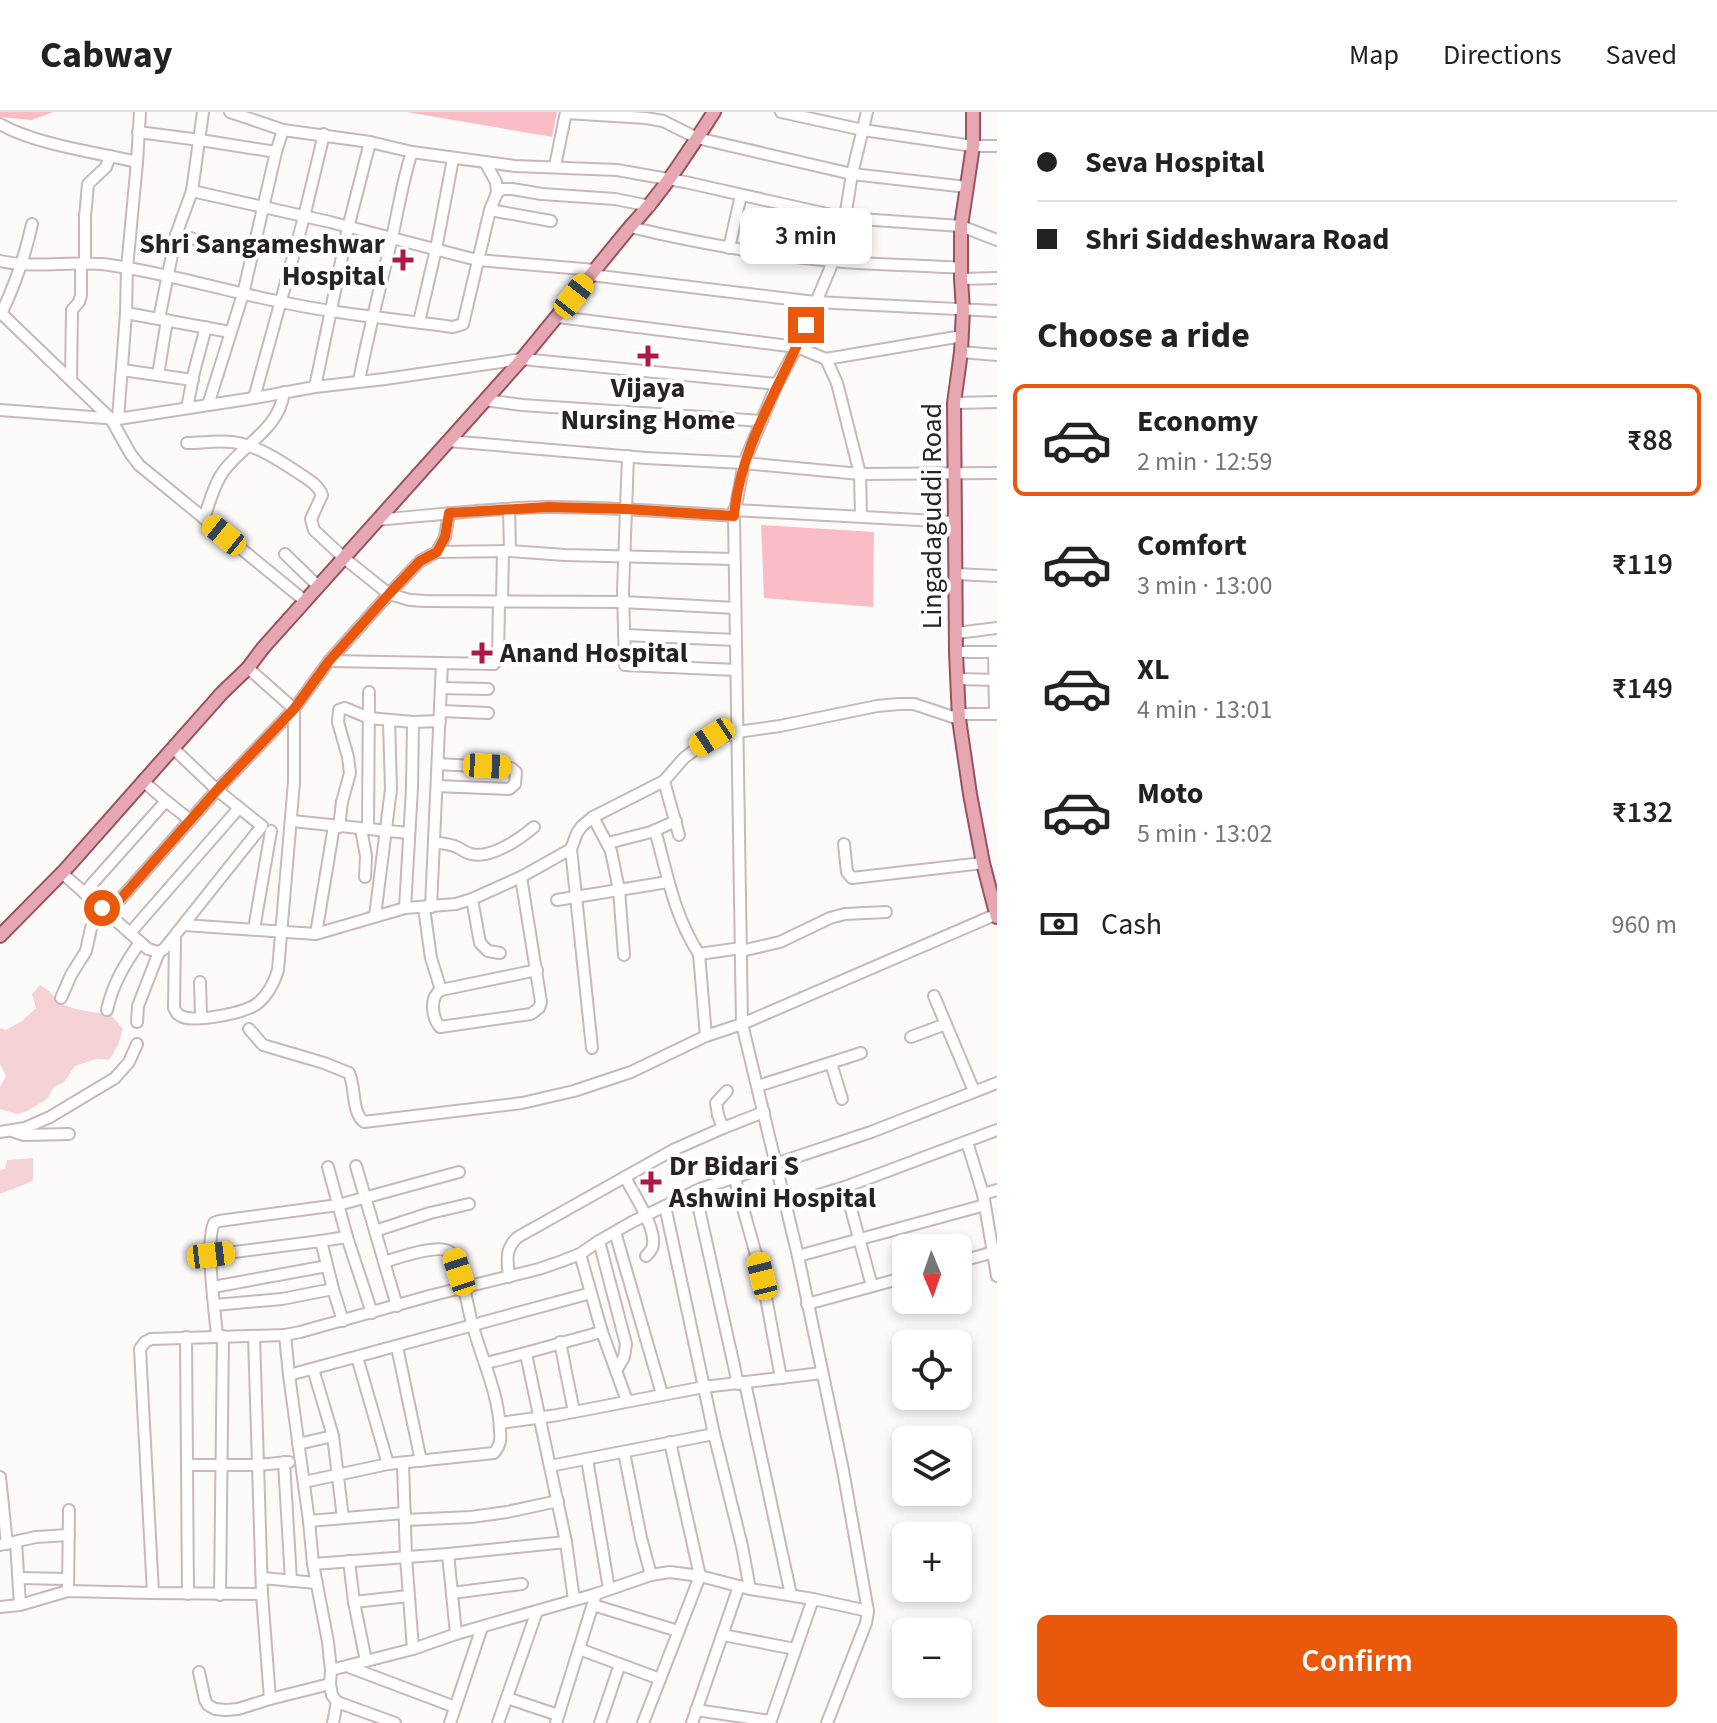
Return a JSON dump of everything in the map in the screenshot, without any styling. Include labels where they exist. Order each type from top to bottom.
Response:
[{"type":"main road","points":[[0,936],[62,873],[222,693],[248,668],[522,359],[650,206],[714,112]]},
{"type":"main road","name":"Lingadaguddi Road","points":[[973,112],[973,146],[961,226],[962,336],[954,403],[956,652],[958,716],[970,794],[997,915]]},
{"type":"street","points":[[115,419],[122,370],[140,112]]},
{"type":"street","points":[[158,375],[167,276],[176,235],[192,191],[203,112]]},
{"type":"street","points":[[230,112],[283,130],[324,134],[453,159],[515,166],[617,170],[845,218],[961,226],[997,240]]},
{"type":"street","points":[[781,112],[863,130],[973,146],[997,146]]},
{"type":"street","points":[[827,1723],[868,1611],[855,1531],[798,1256],[742,1024],[734,513],[744,463],[830,269],[845,218],[867,112]]},
{"type":"street","points":[[555,166],[566,113],[663,121],[697,138],[852,174],[967,187]]},
{"type":"street","points":[[0,124],[14,132],[137,162]]},
{"type":"street","points":[[208,405],[243,294],[283,130]]},
{"type":"street","points":[[138,132],[276,152]]},
{"type":"street","points":[[254,398],[324,134]]},
{"type":"street","points":[[315,387],[348,228],[370,142]]},
{"type":"street","points":[[359,381],[403,179],[412,152]]},
{"type":"street","points":[[71,380],[72,310],[81,295],[88,184],[106,167],[110,156]]},
{"type":"street","points":[[419,322],[453,159]]},
{"type":"street","points":[[0,261],[21,266],[83,264],[127,268],[281,302],[453,327],[463,324],[477,260],[497,193],[496,182],[485,162]]},
{"type":"street","points":[[497,193],[502,189],[512,189],[615,199],[650,206]]},
{"type":"street","points":[[192,191],[477,260],[815,302],[997,311]]},
{"type":"street","points":[[729,248],[741,195]]},
{"type":"street","points":[[490,210],[551,221]]},
{"type":"street","points":[[32,224],[13,289],[1,313],[115,419],[130,453],[139,465],[305,601]]},
{"type":"street","points":[[630,227],[729,248],[997,278]]},
{"type":"street","points":[[176,235],[253,252]]},
{"type":"street","points":[[126,313],[230,332]]},
{"type":"street","points":[[558,317],[797,347],[826,359],[837,383],[860,474],[861,516]]},
{"type":"street","points":[[187,408],[206,327]]},
{"type":"street","points":[[826,359],[962,336]]},
{"type":"street","points":[[961,352],[997,355]]},
{"type":"street","points":[[0,410],[115,419],[315,387],[522,359],[777,384]]},
{"type":"street","points":[[122,370],[193,380]]},
{"type":"street","points":[[204,519],[221,476],[280,410],[284,392]]},
{"type":"street","points":[[485,400],[762,421]]},
{"type":"street","points":[[954,403],[997,402]]},
{"type":"street","points":[[448,441],[860,474],[997,473]]},
{"type":"street","points":[[187,443],[231,442],[248,446],[273,456],[319,488],[322,497],[312,514],[312,525],[344,558],[389,594],[410,600],[623,602],[735,608]]},
{"type":"street","points":[[628,456],[623,602],[625,665],[736,670]]},
{"type":"street","points":[[377,520],[548,507],[861,516],[955,522]]},
{"type":"street","points":[[329,661],[494,664],[498,657],[509,510]]},
{"type":"street","points":[[437,552],[445,537],[449,513]]},
{"type":"street","points":[[61,998],[86,951],[91,928],[294,709],[329,661],[420,561],[437,552],[507,551],[733,559]]},
{"type":"street","points":[[285,554],[318,586]]},
{"type":"street","points":[[956,574],[997,576]]},
{"type":"street","points":[[957,633],[997,628]]},
{"type":"street","points":[[624,635],[735,640]]},
{"type":"street","points":[[592,1048],[571,849],[577,833],[593,817],[664,781],[684,758],[712,737],[899,704],[914,704],[958,716],[996,714],[995,652],[956,652]]},
{"type":"street","points":[[441,990],[431,958],[428,907],[442,663]]},
{"type":"street","points":[[175,937],[174,1008],[181,1016],[238,1013],[258,1003],[274,983],[278,970],[292,821],[294,709],[248,668]]},
{"type":"street","points":[[958,679],[996,680]]},
{"type":"street","points":[[441,688],[488,689]]},
{"type":"street","points":[[365,877],[369,692]]},
{"type":"street","points":[[316,934],[336,826],[350,773],[338,722],[339,710],[345,708],[369,718],[413,722],[440,716],[488,713]]},
{"type":"street","points":[[375,916],[391,789],[389,721]]},
{"type":"street","points":[[405,908],[413,722]]},
{"type":"street","points":[[174,749],[239,808],[267,829],[290,841]]},
{"type":"street","points":[[437,786],[509,789],[515,784],[516,772],[511,768],[438,764]]},
{"type":"street","points":[[664,781],[679,835]]},
{"type":"street","points":[[144,782],[190,820]]},
{"type":"street","points":[[84,893],[166,801]]},
{"type":"street","points":[[130,933],[239,808]]},
{"type":"street","points":[[593,817],[608,843],[619,890],[624,955]]},
{"type":"street","points":[[292,821],[408,833]]},
{"type":"street","points":[[608,843],[676,821]]},
{"type":"street","points":[[434,843],[451,845],[478,855],[509,846],[534,827]]},
{"type":"street","points":[[137,1022],[138,1006],[159,952],[267,829]]},
{"type":"street","points":[[254,929],[267,829]]},
{"type":"street","points":[[655,830],[675,908],[699,954],[706,1036]]},
{"type":"street","points":[[844,844],[847,872],[852,878],[983,863]]},
{"type":"street","points":[[184,925],[316,934],[405,908],[456,904],[472,899],[521,877],[571,849]]},
{"type":"street","points":[[62,873],[148,949],[159,952]]},
{"type":"street","points":[[521,877],[537,970],[539,1008],[531,1014],[440,1027],[436,1021],[433,999],[434,994],[441,990],[537,970]]},
{"type":"street","points":[[557,900],[668,882]]},
{"type":"street","points":[[472,899],[480,943],[488,951],[500,953]]},
{"type":"street","points":[[699,954],[780,942],[830,918],[858,912],[886,912]]},
{"type":"street","points":[[249,1029],[263,1045],[349,1073],[357,1111],[364,1122],[522,1103],[574,1091],[631,1072],[706,1036],[742,1024],[997,915]]},
{"type":"street","points":[[107,1010],[119,973],[140,942]]},
{"type":"street","points":[[200,982],[201,1017]]},
{"type":"street","points":[[934,996],[974,1091]]},
{"type":"street","points":[[911,1037],[946,1024]]},
{"type":"street","points":[[5,1131],[25,1128],[50,1117],[115,1078],[129,1062],[137,1044]]},
{"type":"street","points":[[758,1086],[861,1053]]},
{"type":"street","points":[[831,1063],[842,1099]]},
{"type":"street","points":[[153,1593],[140,1349],[145,1342],[186,1337],[285,1335],[539,1269],[580,1254],[615,1232],[695,1191],[871,1132],[997,1083]]},
{"type":"street","points":[[723,1128],[716,1103],[727,1091]]},
{"type":"street","points":[[509,1277],[507,1251],[510,1243],[518,1237],[673,1150],[764,1112]]},
{"type":"street","points":[[785,1205],[845,1187],[997,1130]]},
{"type":"street","points":[[5,1131],[24,1135],[69,1134]]},
{"type":"street","points":[[967,1142],[984,1200],[997,1276]]},
{"type":"street","points":[[356,1166],[397,1306]]},
{"type":"street","points":[[328,1167],[372,1313]]},
{"type":"street","points":[[220,1595],[220,1336],[211,1255],[210,1233],[214,1223],[338,1205],[459,1172]]},
{"type":"street","points":[[734,1176],[762,1276],[781,1378]]},
{"type":"street","points":[[625,1177],[645,1216],[653,1240],[646,1256]]},
{"type":"street","points":[[845,1187],[872,1286]]},
{"type":"street","points":[[798,1256],[984,1200],[997,1190]]},
{"type":"street","points":[[695,1191],[791,1595]]},
{"type":"street","points":[[375,1231],[469,1204]]},
{"type":"street","points":[[665,1206],[714,1434],[742,1546],[744,1587],[723,1635],[692,1723]]},
{"type":"street","points":[[615,1232],[662,1394]]},
{"type":"street","points":[[211,1255],[347,1237]]},
{"type":"street","points":[[321,1241],[343,1321]]},
{"type":"street","points":[[599,1241],[626,1344],[624,1357],[616,1371]]},
{"type":"street","points":[[304,1482],[388,1464],[494,1453],[500,1445],[500,1423],[486,1363],[454,1257],[449,1251],[436,1248],[384,1262]]},
{"type":"street","points":[[972,1258],[994,1252]]},
{"type":"street","points":[[580,1254],[602,1332],[627,1401]]},
{"type":"street","points":[[213,1287],[327,1266]]},
{"type":"street","points":[[807,1304],[892,1281]]},
{"type":"street","points":[[215,1305],[282,1299],[333,1289]]},
{"type":"street","points":[[289,1375],[591,1293]]},
{"type":"street","points":[[486,1363],[602,1332]]},
{"type":"street","points":[[285,1335],[332,1695],[337,1702],[395,1723]]},
{"type":"street","points":[[254,1336],[262,1594],[270,1699]]},
{"type":"street","points":[[186,1337],[188,1594]]},
{"type":"street","points":[[560,1342],[574,1412]]},
{"type":"street","points":[[397,1347],[421,1461]]},
{"type":"street","points":[[526,1354],[558,1501],[574,1600]]},
{"type":"street","points":[[357,1357],[388,1464]]},
{"type":"street","points":[[313,1369],[333,1436],[343,1518]]},
{"type":"street","points":[[500,1423],[704,1387],[822,1373]]},
{"type":"street","points":[[550,1466],[714,1434]]},
{"type":"street","points":[[298,1444],[333,1436]]},
{"type":"street","points":[[643,1723],[700,1576],[670,1442]]},
{"type":"street","points":[[624,1452],[651,1575]]},
{"type":"street","points":[[587,1459],[609,1589]]},
{"type":"street","points":[[187,1465],[258,1465],[301,1461]]},
{"type":"street","points":[[284,1462],[291,1581]]},
{"type":"street","points":[[403,1463],[413,1649]]},
{"type":"street","points":[[0,1477],[8,1544],[19,1578],[20,1605]]},
{"type":"street","points":[[309,1521],[405,1516],[471,1517],[558,1501]]},
{"type":"street","points":[[68,1591],[69,1510]]},
{"type":"street","points":[[8,1544],[36,1537],[69,1535]]},
{"type":"street","points":[[313,1564],[566,1542]]},
{"type":"street","points":[[448,1554],[456,1634]]},
{"type":"street","points":[[349,1561],[366,1661]]},
{"type":"street","points":[[507,1698],[557,1719],[595,1599],[609,1589],[651,1575],[670,1572],[700,1576],[868,1611]]},
{"type":"street","points":[[19,1578],[68,1579]]},
{"type":"street","points":[[262,1578],[317,1583]]},
{"type":"street","points":[[452,1593],[522,1584]]},
{"type":"street","points":[[0,1607],[20,1605],[68,1591],[262,1594]]},
{"type":"street","points":[[354,1602],[409,1596]]},
{"type":"street","points":[[331,1670],[413,1649],[574,1600],[595,1599],[678,1631]]},
{"type":"street","points":[[696,1710],[770,1722],[813,1599]]},
{"type":"street","points":[[498,1723],[537,1611]]},
{"type":"street","points":[[450,1723],[482,1627]]},
{"type":"street","points":[[723,1635],[795,1649]]},
{"type":"street","points":[[579,1649],[660,1679]]},
{"type":"street","points":[[600,1723],[620,1664]]},
{"type":"street","points":[[347,1666],[455,1707]]},
{"type":"street","points":[[199,1672],[205,1700],[215,1709],[238,1709],[330,1684]]},
{"type":"street","points":[[335,1721],[337,1702]]},
{"type":"shaded area","points":[[0,112],[53,112],[32,120],[0,117]]},
{"type":"shaded area","points":[[407,112],[557,112],[552,137]]},
{"type":"shaded area","points":[[761,525],[874,532],[873,607],[764,598]]},
{"type":"shaded area","points":[[40,985],[64,1005],[110,1014],[123,1029],[109,1060],[96,1059],[75,1066],[64,1082],[54,1087],[47,1099],[17,1114],[0,1109],[0,1087],[6,1076],[0,1064],[0,1028],[6,1030],[36,1008],[32,994]]},
{"type":"shaded area","points":[[33,1158],[33,1181],[0,1194],[0,1170],[5,1169],[7,1160]]},
{"type":"place","name":"Shri Sangameshwar Hospital","points":[[403,260]]},
{"type":"place","name":"Vijaya Nursing Home","points":[[648,356]]},
{"type":"place","name":"Anand Hospital","points":[[482,653]]},
{"type":"place","name":"Dr Bidari S Ashwini Hospital","points":[[651,1182]]},
{"type":"route","points":[[102,908],[108,913],[294,709],[329,661],[389,594],[420,561],[437,552],[445,537],[449,513],[548,507],[734,516],[744,463],[806,325]]}]
